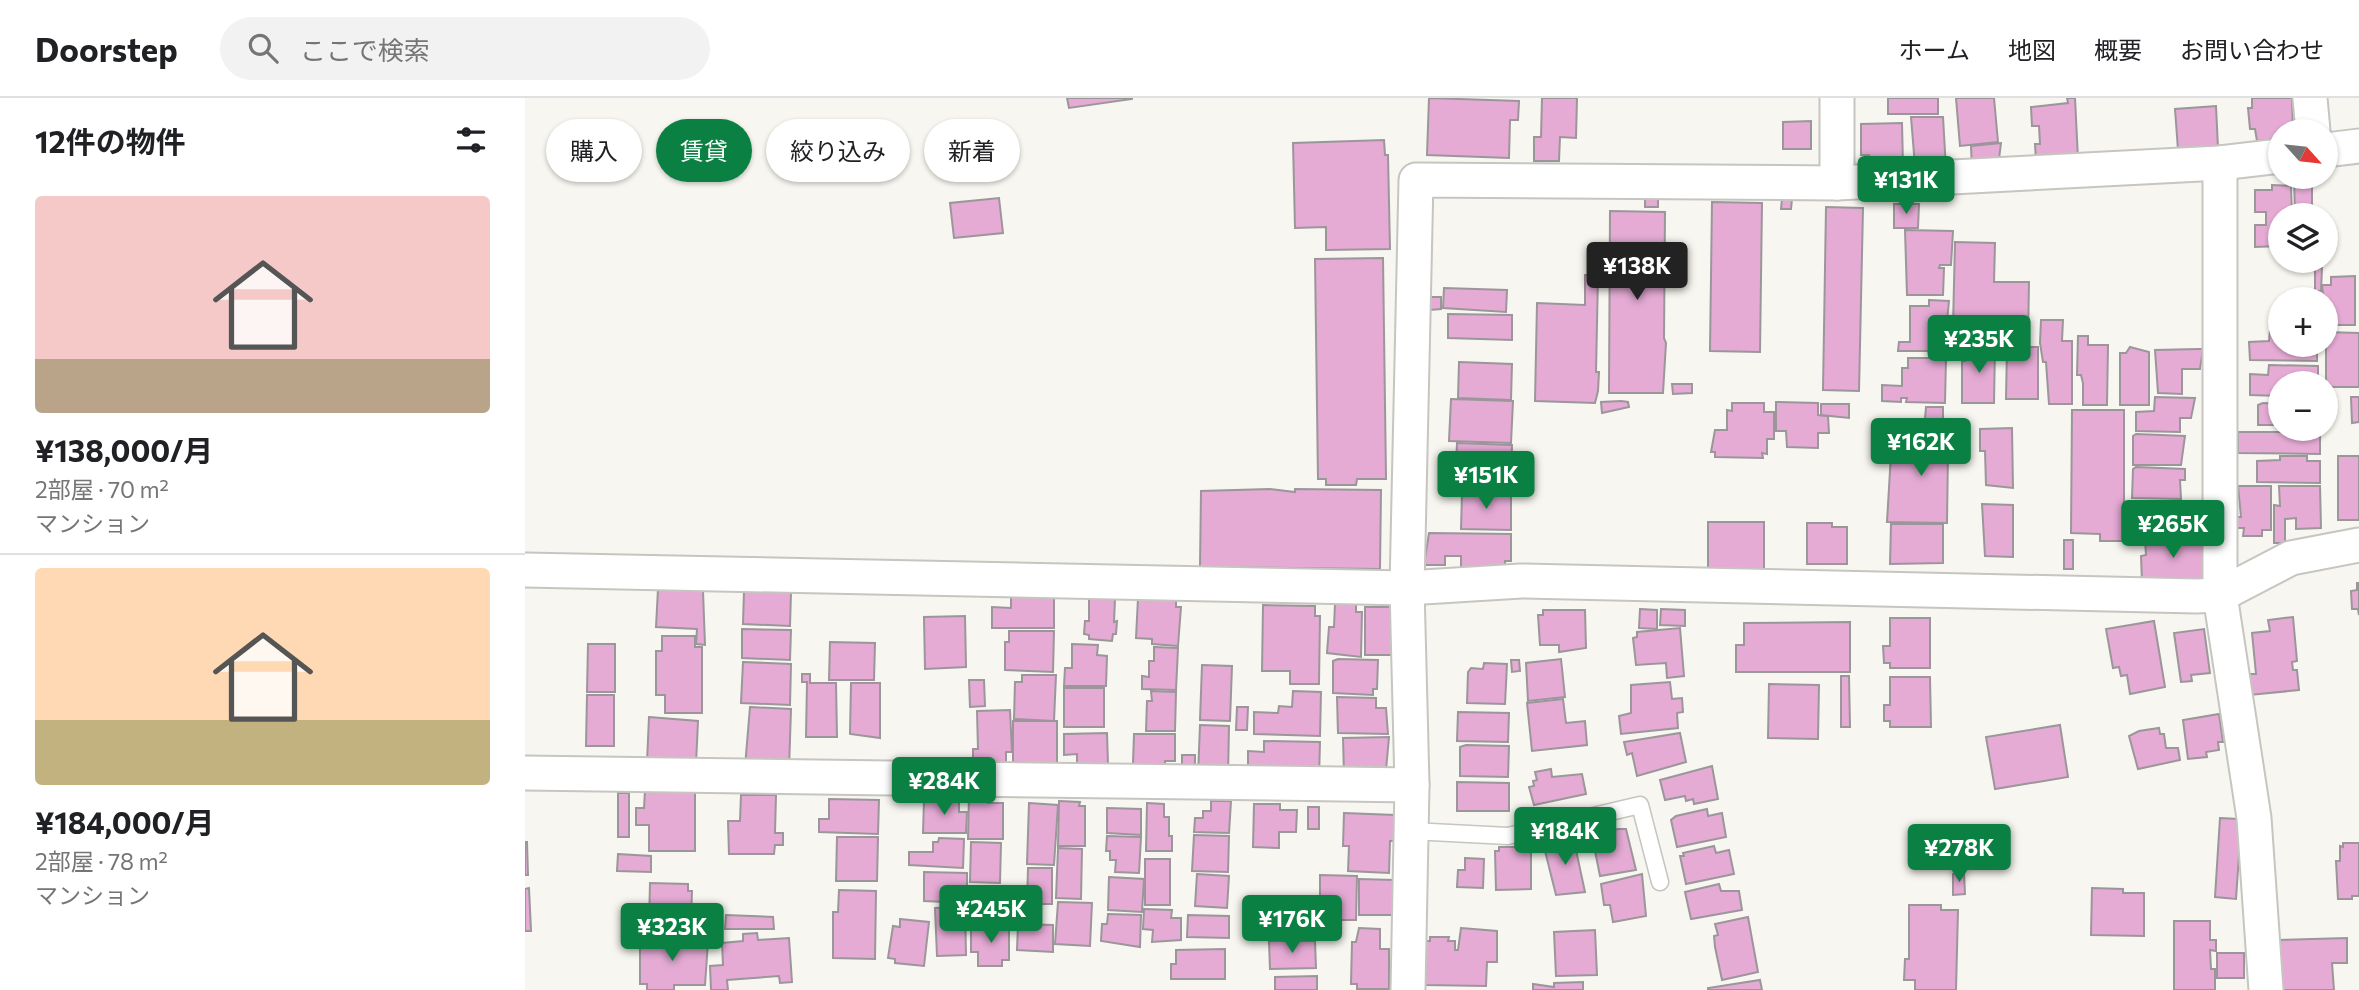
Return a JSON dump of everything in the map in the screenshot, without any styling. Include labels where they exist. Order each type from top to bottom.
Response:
[{"type":"street","points":[[1837,98],[1837,183]]},
{"type":"street","points":[[2310,98],[2312,119]]},
{"type":"street","points":[[2338,149],[2359,146]]},
{"type":"street","points":[[1408,990],[1412,785],[1407,588],[1416,180],[1837,183],[2220,163],[2268,157]]},
{"type":"street","points":[[2220,163],[2220,595],[2255,818],[2266,990]]},
{"type":"street","points":[[525,570],[1407,588],[1521,581],[2220,595],[2291,558],[2359,545]]},
{"type":"street","points":[[525,773],[1412,785]]},
{"type":"lane","points":[[1411,831],[1508,836],[1640,805],[1660,882]]},
{"type":"building","points":[[1067,98],[1132,98],[1132,99],[1069,108]]},
{"type":"building","points":[[1429,98],[1519,101],[1518,120],[1510,120],[1509,158],[1427,155]]},
{"type":"building","points":[[1542,98],[1577,98],[1576,138],[1560,137],[1559,161],[1534,161],[1534,137],[1541,137]]},
{"type":"building","points":[[1888,98],[1938,98],[1938,114],[1888,114]]},
{"type":"building","points":[[1956,98],[1994,98],[1998,142],[1960,146]]},
{"type":"building","points":[[2067,98],[2075,98],[2078,159],[2036,162],[2035,144],[2040,144],[2039,126],[2032,126],[2031,107],[2068,103]]},
{"type":"building","points":[[2252,98],[2292,98],[2293,119],[2268,119],[2268,140],[2257,141],[2255,129],[2250,129],[2248,108],[2252,108]]},
{"type":"building","points":[[2216,106],[2218,148],[2178,150],[2175,109]]},
{"type":"building","points":[[1911,117],[1943,117],[1946,169],[1915,166]]},
{"type":"building","points":[[1811,121],[1811,149],[1783,149],[1783,122]]},
{"type":"building","points":[[1902,123],[1903,165],[1873,165],[1869,155],[1861,155],[1861,124]]},
{"type":"building","points":[[1384,140],[1385,155],[1388,155],[1390,249],[1326,250],[1326,227],[1295,228],[1293,143]]},
{"type":"building","points":[[2001,143],[1999,159],[1972,170],[1971,146]]},
{"type":"building","points":[[2291,189],[2292,203],[2268,203],[2268,246],[2255,247],[2255,225],[2266,225],[2266,212],[2255,212],[2255,190]]},
{"type":"building","points":[[2294,189],[2312,189],[2312,203],[2295,203]]},
{"type":"building","points":[[1645,196],[1658,196],[1658,207],[1645,207]]},
{"type":"building","points":[[999,198],[1003,233],[954,238],[950,203]]},
{"type":"building","points":[[1782,199],[1792,199],[1791,209],[1781,209]]},
{"type":"building","points":[[1712,202],[1762,203],[1760,352],[1710,351]]},
{"type":"building","points":[[1894,204],[1919,204],[1918,228],[1894,228]]},
{"type":"building","points":[[1826,207],[1863,208],[1859,391],[1823,390]]},
{"type":"building","points":[[1610,211],[1665,212],[1666,343],[1663,393],[1609,393]]},
{"type":"building","points":[[1905,230],[1953,231],[1951,265],[1940,265],[1939,268],[1944,268],[1943,295],[1907,295]]},
{"type":"building","points":[[1955,242],[1995,243],[1994,282],[2029,282],[2028,340],[1972,339],[1953,326]]},
{"type":"building","points":[[1383,258],[1386,479],[1357,479],[1356,485],[1326,485],[1326,479],[1318,479],[1315,259]]},
{"type":"building","points":[[2315,273],[2322,273],[2321,287],[2315,287]]},
{"type":"building","points":[[1585,275],[1598,276],[1596,372],[1599,372],[1595,403],[1535,401],[1537,303],[1585,305]]},
{"type":"building","points":[[2355,276],[2355,325],[2338,325],[2338,287],[2322,287],[2331,285],[2331,277]]},
{"type":"building","points":[[1444,288],[1507,290],[1506,312],[1443,308]]},
{"type":"building","points":[[1429,297],[1441,297],[1441,309],[1430,310]]},
{"type":"building","points":[[1929,300],[1949,301],[1944,351],[1898,351],[1899,342],[1910,342],[1910,306],[1929,306]]},
{"type":"building","points":[[1448,314],[1512,315],[1512,340],[1448,338]]},
{"type":"building","points":[[2041,320],[2063,320],[2062,341],[2072,341],[2072,404],[2049,404],[2046,362],[2043,362],[2040,343]]},
{"type":"building","points":[[2338,332],[2359,333],[2359,387],[2338,387],[2338,371],[2326,371],[2326,357],[2338,357]]},
{"type":"building","points":[[2078,336],[2088,336],[2088,345],[2108,345],[2107,405],[2083,405],[2083,383],[2081,375],[2077,375]]},
{"type":"building","points":[[2268,341],[2268,357],[2317,357],[2317,361],[2250,360],[2249,342]]},
{"type":"building","points":[[1974,345],[1995,345],[1994,403],[1962,403],[1962,362],[1969,359],[1969,349]]},
{"type":"building","points":[[2007,347],[2038,347],[2038,399],[2006,399]]},
{"type":"building","points":[[2130,347],[2149,352],[2149,405],[2120,405],[2120,353],[2126,353]]},
{"type":"building","points":[[2203,349],[2200,369],[2182,369],[2182,394],[2158,393],[2155,350]]},
{"type":"building","points":[[1908,358],[1946,358],[1945,403],[1906,402],[1907,398],[1901,398],[1901,402],[1882,401],[1882,385],[1902,386],[1902,368],[1908,368]]},
{"type":"building","points":[[1459,362],[1512,364],[1511,400],[1458,398]]},
{"type":"building","points":[[2269,365],[2318,366],[2318,371],[2268,371]]},
{"type":"building","points":[[2250,374],[2268,375],[2268,396],[2250,395]]},
{"type":"building","points":[[1672,384],[1692,384],[1692,393],[1673,394]]},
{"type":"building","points":[[2155,397],[2195,398],[2191,418],[2180,418],[2180,432],[2136,431],[2136,412],[2154,411]]},
{"type":"building","points":[[2351,397],[2359,397],[2359,422],[2352,423]]},
{"type":"building","points":[[1451,399],[1513,401],[1511,443],[1449,441]]},
{"type":"building","points":[[1601,402],[1628,402],[1629,407],[1602,413]]},
{"type":"building","points":[[1776,402],[1818,403],[1818,415],[1828,416],[1829,433],[1818,433],[1818,448],[1787,447],[1786,431],[1776,431]]},
{"type":"building","points":[[1732,403],[1764,403],[1764,412],[1774,412],[1774,439],[1767,439],[1767,454],[1762,453],[1763,458],[1715,457],[1715,452],[1711,452],[1715,430],[1727,430],[1727,410],[1732,411]]},
{"type":"building","points":[[2268,403],[2268,425],[2258,425],[2258,405]]},
{"type":"building","points":[[1821,404],[1849,404],[1849,418],[1821,415]]},
{"type":"building","points":[[1926,407],[1943,407],[1945,451],[1948,451],[1947,523],[1887,522],[1891,454],[1922,454]]},
{"type":"building","points":[[2072,410],[2124,410],[2124,541],[2100,541],[2100,534],[2071,533]]},
{"type":"building","points":[[2012,428],[2013,488],[1986,485],[1985,451],[1980,451],[1980,429]]},
{"type":"building","points":[[2238,432],[2268,432],[2268,441],[2320,441],[2320,454],[2238,453]]},
{"type":"building","points":[[2133,436],[2185,436],[2181,465],[2133,465]]},
{"type":"building","points":[[1457,443],[1512,445],[1511,486],[1455,484]]},
{"type":"building","points":[[2280,456],[2307,456],[2307,461],[2320,461],[2320,483],[2257,482],[2257,461],[2280,460]]},
{"type":"building","points":[[2338,456],[2359,456],[2359,520],[2338,520]]},
{"type":"building","points":[[2133,469],[2185,469],[2185,480],[2180,480],[2181,499],[2132,498]]},
{"type":"building","points":[[2238,486],[2271,486],[2271,530],[2262,530],[2262,536],[2243,536],[2244,528],[2235,528],[2235,517],[2241,517]]},
{"type":"building","points":[[2279,486],[2320,486],[2321,528],[2296,529],[2296,518],[2285,519],[2285,543],[2274,543],[2274,505],[2280,506]]},
{"type":"building","points":[[1270,489],[1295,492],[1295,489],[1381,490],[1380,569],[1200,567],[1201,491]]},
{"type":"building","points":[[1462,493],[1511,493],[1511,530],[1461,529]]},
{"type":"building","points":[[2132,502],[2180,502],[2184,531],[2132,531]]},
{"type":"building","points":[[1982,504],[2013,505],[2013,557],[1985,556]]},
{"type":"building","points":[[1708,522],[1764,522],[1764,569],[1708,571]]},
{"type":"building","points":[[1807,523],[1832,523],[1832,527],[1847,527],[1847,564],[1807,564]]},
{"type":"building","points":[[1891,524],[1943,524],[1943,563],[1890,564]]},
{"type":"building","points":[[1429,533],[1511,534],[1511,561],[1505,561],[1505,566],[1461,570],[1461,556],[1445,556],[1445,565],[1424,565]]},
{"type":"building","points":[[2204,539],[2203,579],[2142,582],[2141,556],[2146,555],[2145,540]]},
{"type":"building","points":[[2064,540],[2073,540],[2073,569],[2064,569]]},
{"type":"building","points":[[2357,583],[2359,615],[2358,609],[2352,609],[2351,591],[2357,590]]},
{"type":"building","points":[[658,589],[703,591],[705,645],[696,644],[697,629],[656,627]]},
{"type":"building","points":[[744,591],[791,592],[790,626],[743,624]]},
{"type":"building","points":[[1011,595],[1054,596],[1054,628],[992,628],[992,607],[1011,608]]},
{"type":"building","points":[[1138,598],[1176,600],[1176,607],[1181,607],[1178,646],[1152,644],[1152,639],[1136,638]]},
{"type":"building","points":[[1089,599],[1115,599],[1114,622],[1117,621],[1116,634],[1113,634],[1112,641],[1089,639],[1089,635],[1084,634],[1085,621],[1089,621]]},
{"type":"building","points":[[1335,604],[1356,604],[1356,612],[1362,612],[1361,657],[1327,653],[1329,627],[1334,627]]},
{"type":"building","points":[[1263,605],[1315,606],[1315,616],[1320,616],[1319,684],[1290,684],[1290,671],[1262,671]]},
{"type":"building","points":[[1365,607],[1396,607],[1396,655],[1365,655]]},
{"type":"building","points":[[1640,609],[1657,610],[1657,629],[1639,628]]},
{"type":"building","points":[[1661,609],[1685,610],[1685,626],[1660,625]]},
{"type":"building","points":[[1543,610],[1585,610],[1586,648],[1559,652],[1559,645],[1540,645],[1538,615],[1543,615]]},
{"type":"building","points":[[965,616],[966,667],[925,669],[924,617]]},
{"type":"building","points":[[2293,617],[2297,661],[2292,662],[2293,670],[2297,670],[2299,690],[2250,695],[2249,674],[2256,674],[2252,633],[2270,631],[2268,620]]},
{"type":"building","points":[[1890,618],[1930,618],[1930,668],[1890,668],[1890,663],[1884,663],[1883,646],[1890,646]]},
{"type":"building","points":[[2154,621],[2165,687],[2130,694],[2127,675],[2121,676],[2119,667],[2113,668],[2106,629]]},
{"type":"building","points":[[1850,622],[1850,672],[1736,672],[1736,645],[1744,645],[1744,623]]},
{"type":"building","points":[[1680,628],[1684,676],[1667,678],[1666,663],[1636,665],[1633,638],[1637,637],[1637,632]]},
{"type":"building","points":[[742,629],[791,630],[790,660],[742,658]]},
{"type":"building","points":[[2204,629],[2210,673],[2191,675],[2192,681],[2181,682],[2174,633]]},
{"type":"building","points":[[1009,631],[1054,631],[1053,672],[1005,670],[1005,642],[1009,642]]},
{"type":"building","points":[[662,636],[695,636],[695,647],[702,647],[702,713],[665,713],[665,695],[656,695],[656,651],[662,651]]},
{"type":"building","points":[[830,642],[875,643],[874,680],[829,680]]},
{"type":"building","points":[[588,644],[615,644],[615,692],[587,692]]},
{"type":"building","points":[[1072,644],[1098,645],[1097,655],[1107,656],[1106,686],[1064,686],[1065,668],[1072,668]]},
{"type":"building","points":[[1154,647],[1178,648],[1176,690],[1142,689],[1142,676],[1149,677],[1149,661],[1154,661]]},
{"type":"building","points":[[1561,659],[1565,697],[1528,701],[1526,663]]},
{"type":"building","points":[[1378,660],[1377,689],[1373,689],[1373,695],[1333,693],[1333,661]]},
{"type":"building","points":[[1511,660],[1519,660],[1520,671],[1512,672]]},
{"type":"building","points":[[743,662],[791,664],[790,705],[741,703]]},
{"type":"building","points":[[1484,663],[1507,664],[1505,704],[1467,703],[1468,672],[1471,668],[1483,669]]},
{"type":"building","points":[[1202,665],[1232,666],[1230,721],[1200,720]]},
{"type":"building","points":[[802,674],[810,674],[810,683],[836,683],[837,737],[806,737],[807,682],[802,682]]},
{"type":"building","points":[[1022,675],[1056,675],[1054,721],[1014,719],[1015,682],[1022,682]]},
{"type":"building","points":[[1841,676],[1849,676],[1850,727],[1841,727]]},
{"type":"building","points":[[1890,677],[1930,677],[1931,727],[1890,727],[1890,721],[1884,721],[1884,705],[1890,705]]},
{"type":"building","points":[[969,680],[984,680],[985,706],[970,707]]},
{"type":"building","points":[[1670,682],[1672,699],[1682,698],[1683,712],[1677,713],[1678,728],[1621,734],[1619,716],[1631,713],[1631,685]]},
{"type":"building","points":[[851,683],[880,683],[880,738],[850,734]]},
{"type":"building","points":[[1769,684],[1819,685],[1818,739],[1768,738]]},
{"type":"building","points":[[1064,688],[1104,688],[1104,727],[1064,727]]},
{"type":"building","points":[[1151,691],[1176,692],[1175,731],[1146,731],[1147,701],[1152,701]]},
{"type":"building","points":[[1293,691],[1321,692],[1320,736],[1254,734],[1254,712],[1278,713],[1279,706],[1292,707]]},
{"type":"building","points":[[587,695],[614,695],[614,746],[586,746]]},
{"type":"building","points":[[1337,697],[1376,698],[1376,708],[1386,708],[1388,734],[1338,733]]},
{"type":"building","points":[[1563,699],[1566,723],[1585,721],[1587,745],[1532,751],[1527,703]]},
{"type":"building","points":[[750,707],[791,709],[789,769],[745,767]]},
{"type":"building","points":[[1237,707],[1248,707],[1247,730],[1236,730]]},
{"type":"building","points":[[1010,710],[1012,752],[1006,752],[1006,769],[973,764],[973,749],[978,749],[977,711]]},
{"type":"building","points":[[1458,712],[1509,713],[1508,742],[1457,741]]},
{"type":"building","points":[[2219,714],[2223,742],[2218,742],[2219,750],[2206,752],[2207,757],[2188,759],[2183,720]]},
{"type":"building","points":[[649,717],[698,721],[696,764],[647,762]]},
{"type":"building","points":[[1013,721],[1057,721],[1057,766],[1020,765],[1013,762]]},
{"type":"building","points":[[1200,725],[1229,726],[1228,777],[1198,776]]},
{"type":"building","points":[[2060,725],[2068,777],[1995,789],[1986,737]]},
{"type":"building","points":[[2159,728],[2160,734],[2164,734],[2166,748],[2178,748],[2180,760],[2138,769],[2129,736],[2139,731]]},
{"type":"building","points":[[1107,733],[1108,764],[1100,764],[1100,772],[1077,773],[1077,754],[1064,755],[1064,734]]},
{"type":"building","points":[[1680,733],[1686,762],[1637,776],[1632,753],[1627,755],[1624,742]]},
{"type":"building","points":[[1134,734],[1175,734],[1175,761],[1165,761],[1165,764],[1133,764]]},
{"type":"building","points":[[1389,737],[1386,770],[1344,774],[1343,738]]},
{"type":"building","points":[[1264,741],[1320,742],[1319,778],[1248,777],[1248,751],[1264,752]]},
{"type":"building","points":[[1509,746],[1508,777],[1460,776],[1460,747]]},
{"type":"building","points":[[1182,755],[1195,755],[1195,776],[1182,776]]},
{"type":"building","points":[[1712,766],[1718,799],[1694,804],[1693,799],[1686,801],[1685,796],[1665,800],[1660,780]]},
{"type":"building","points":[[1551,769],[1552,777],[1582,774],[1586,794],[1534,805],[1529,787],[1534,786],[1533,781],[1537,780],[1535,772]]},
{"type":"building","points":[[1457,782],[1509,783],[1509,811],[1457,811]]},
{"type":"building","points":[[645,790],[695,791],[695,851],[649,851],[649,825],[636,825],[636,808],[644,808]]},
{"type":"building","points":[[618,793],[629,793],[629,837],[618,837]]},
{"type":"building","points":[[741,795],[776,795],[775,833],[783,833],[783,845],[775,845],[774,854],[729,854],[728,821],[740,821]]},
{"type":"building","points":[[969,795],[988,796],[988,803],[1003,803],[1003,839],[968,839]]},
{"type":"building","points":[[829,799],[879,800],[878,834],[819,832],[819,819],[829,819]]},
{"type":"building","points":[[924,800],[959,801],[959,812],[967,812],[966,833],[923,833]]},
{"type":"building","points":[[1059,801],[1080,802],[1079,806],[1085,806],[1085,846],[1058,846]]},
{"type":"building","points":[[1211,801],[1231,801],[1229,833],[1194,832],[1195,818],[1203,818],[1203,811],[1211,811]]},
{"type":"building","points":[[1029,803],[1058,805],[1054,865],[1027,864]]},
{"type":"building","points":[[1147,803],[1164,804],[1164,817],[1169,817],[1172,851],[1146,851]]},
{"type":"building","points":[[1254,804],[1280,804],[1280,810],[1297,810],[1296,832],[1279,832],[1279,848],[1253,847]]},
{"type":"building","points":[[1308,807],[1319,807],[1319,829],[1308,829]]},
{"type":"building","points":[[1107,808],[1141,809],[1141,835],[1107,833]]},
{"type":"building","points":[[1707,809],[1708,816],[1722,813],[1726,837],[1677,847],[1671,820],[1676,816]]},
{"type":"building","points":[[1344,813],[1395,815],[1395,841],[1390,841],[1389,873],[1348,871],[1349,846],[1343,846]]},
{"type":"building","points":[[2220,818],[2239,819],[2241,826],[2236,899],[2215,897]]},
{"type":"building","points":[[1626,829],[1636,870],[1600,876],[1592,836]]},
{"type":"building","points":[[1194,835],[1229,836],[1228,872],[1192,871]]},
{"type":"building","points":[[1107,836],[1141,837],[1139,873],[1115,872],[1116,860],[1110,860],[1110,851],[1106,851]]},
{"type":"building","points":[[1573,836],[1585,892],[1556,895],[1545,851],[1557,847],[1555,840]]},
{"type":"building","points":[[837,837],[878,837],[877,881],[836,881]]},
{"type":"building","points":[[939,838],[964,839],[963,868],[909,865],[909,852],[933,852],[933,842],[938,842]]},
{"type":"building","points":[[527,842],[528,875],[525,875]]},
{"type":"building","points":[[971,842],[1001,843],[1000,883],[970,882]]},
{"type":"building","points":[[2343,843],[2359,843],[2359,896],[2352,896],[2352,899],[2338,899],[2336,861],[2340,861],[2340,846],[2343,847]]},
{"type":"building","points":[[1714,846],[1716,853],[1729,850],[1734,874],[1686,884],[1680,856]]},
{"type":"building","points":[[1499,847],[1531,847],[1531,889],[1496,890],[1495,851],[1499,851]]},
{"type":"building","points":[[1058,848],[1082,849],[1081,899],[1056,898]]},
{"type":"building","points":[[618,854],[651,856],[651,872],[617,871]]},
{"type":"building","points":[[1465,858],[1484,859],[1483,888],[1457,887],[1458,870],[1465,870]]},
{"type":"building","points":[[1145,859],[1170,859],[1170,905],[1145,905]]},
{"type":"building","points":[[1028,868],[1052,868],[1052,904],[1027,904]]},
{"type":"building","points":[[924,872],[967,873],[967,903],[924,901]]},
{"type":"building","points":[[1964,873],[1965,894],[1953,895],[1953,874]]},
{"type":"building","points":[[1197,874],[1229,876],[1227,908],[1195,906]]},
{"type":"building","points":[[1642,874],[1646,916],[1613,922],[1610,905],[1604,905],[1601,884]]},
{"type":"building","points":[[1320,875],[1357,876],[1356,920],[1320,920]]},
{"type":"building","points":[[1109,877],[1144,879],[1142,912],[1108,910]]},
{"type":"building","points":[[1359,879],[1394,880],[1394,915],[1359,915]]},
{"type":"building","points":[[650,883],[688,884],[688,891],[692,891],[691,919],[686,918],[686,928],[653,928],[653,924],[649,924]]},
{"type":"building","points":[[1719,884],[1721,891],[1739,891],[1742,910],[1691,919],[1685,892]]},
{"type":"building","points":[[972,887],[999,888],[999,895],[1002,895],[1001,926],[978,925],[979,920],[972,920]]},
{"type":"building","points":[[529,888],[531,931],[525,931],[525,889]]},
{"type":"building","points":[[2092,888],[2144,893],[2144,936],[2091,935]]},
{"type":"building","points":[[839,890],[876,891],[875,959],[833,958],[833,912],[838,912]]},
{"type":"building","points":[[1058,902],[1092,903],[1090,946],[1055,944]]},
{"type":"building","points":[[1909,905],[1941,905],[1941,910],[1958,910],[1956,990],[1915,990],[1915,980],[1904,980],[1905,959],[1909,959]]},
{"type":"building","points":[[965,907],[966,955],[937,956],[935,908]]},
{"type":"building","points":[[1144,909],[1172,910],[1171,918],[1181,918],[1181,940],[1152,942],[1153,930],[1143,929]]},
{"type":"building","points":[[1108,914],[1141,915],[1140,947],[1101,941],[1102,924],[1107,924]]},
{"type":"building","points":[[726,915],[773,917],[774,929],[725,929]]},
{"type":"building","points":[[1188,915],[1229,916],[1229,938],[1187,937]]},
{"type":"building","points":[[1748,917],[1758,972],[1722,980],[1715,947],[1714,936],[1718,935],[1715,924]]},
{"type":"building","points":[[900,919],[929,922],[924,966],[895,963],[895,959],[888,958],[893,926],[900,927]]},
{"type":"building","points":[[2174,921],[2210,921],[2210,940],[2216,940],[2216,951],[2210,950],[2211,969],[2215,969],[2215,990],[2174,990]]},
{"type":"building","points":[[1002,922],[1009,922],[1009,960],[1002,960],[1002,966],[978,966],[978,952],[971,952],[971,928],[1002,927]]},
{"type":"building","points":[[1018,924],[1053,925],[1053,952],[1017,950]]},
{"type":"building","points":[[1359,928],[1380,929],[1380,949],[1389,949],[1389,989],[1357,989],[1357,984],[1351,984],[1352,942],[1356,942]]},
{"type":"building","points":[[1461,928],[1497,931],[1497,962],[1487,962],[1486,986],[1425,985],[1426,941],[1430,941],[1430,937],[1449,937],[1448,941],[1455,941],[1455,950],[1458,950]]},
{"type":"building","points":[[1595,930],[1597,975],[1556,976],[1554,932]]},
{"type":"building","points":[[757,933],[758,940],[789,938],[792,982],[780,983],[779,976],[727,980],[728,990],[711,990],[710,966],[723,965],[722,943],[743,941],[743,934]]},
{"type":"building","points":[[640,938],[695,938],[695,942],[708,942],[705,985],[674,985],[674,990],[647,990],[647,984],[640,984]]},
{"type":"building","points":[[2347,938],[2347,963],[2332,963],[2334,990],[2276,990],[2275,940]]},
{"type":"building","points":[[1269,941],[1315,941],[1316,968],[1270,969]]},
{"type":"building","points":[[1225,949],[1225,979],[1171,979],[1171,964],[1176,964],[1176,950]]},
{"type":"building","points":[[2217,953],[2244,953],[2244,978],[2217,978]]},
{"type":"building","points":[[1317,976],[1317,990],[1275,990],[1275,977]]},
{"type":"building","points":[[1760,980],[1762,990],[1708,990],[1708,988]]},
{"type":"building","points":[[1583,982],[1583,990],[1533,990],[1533,984],[1554,987],[1554,983]]}]
